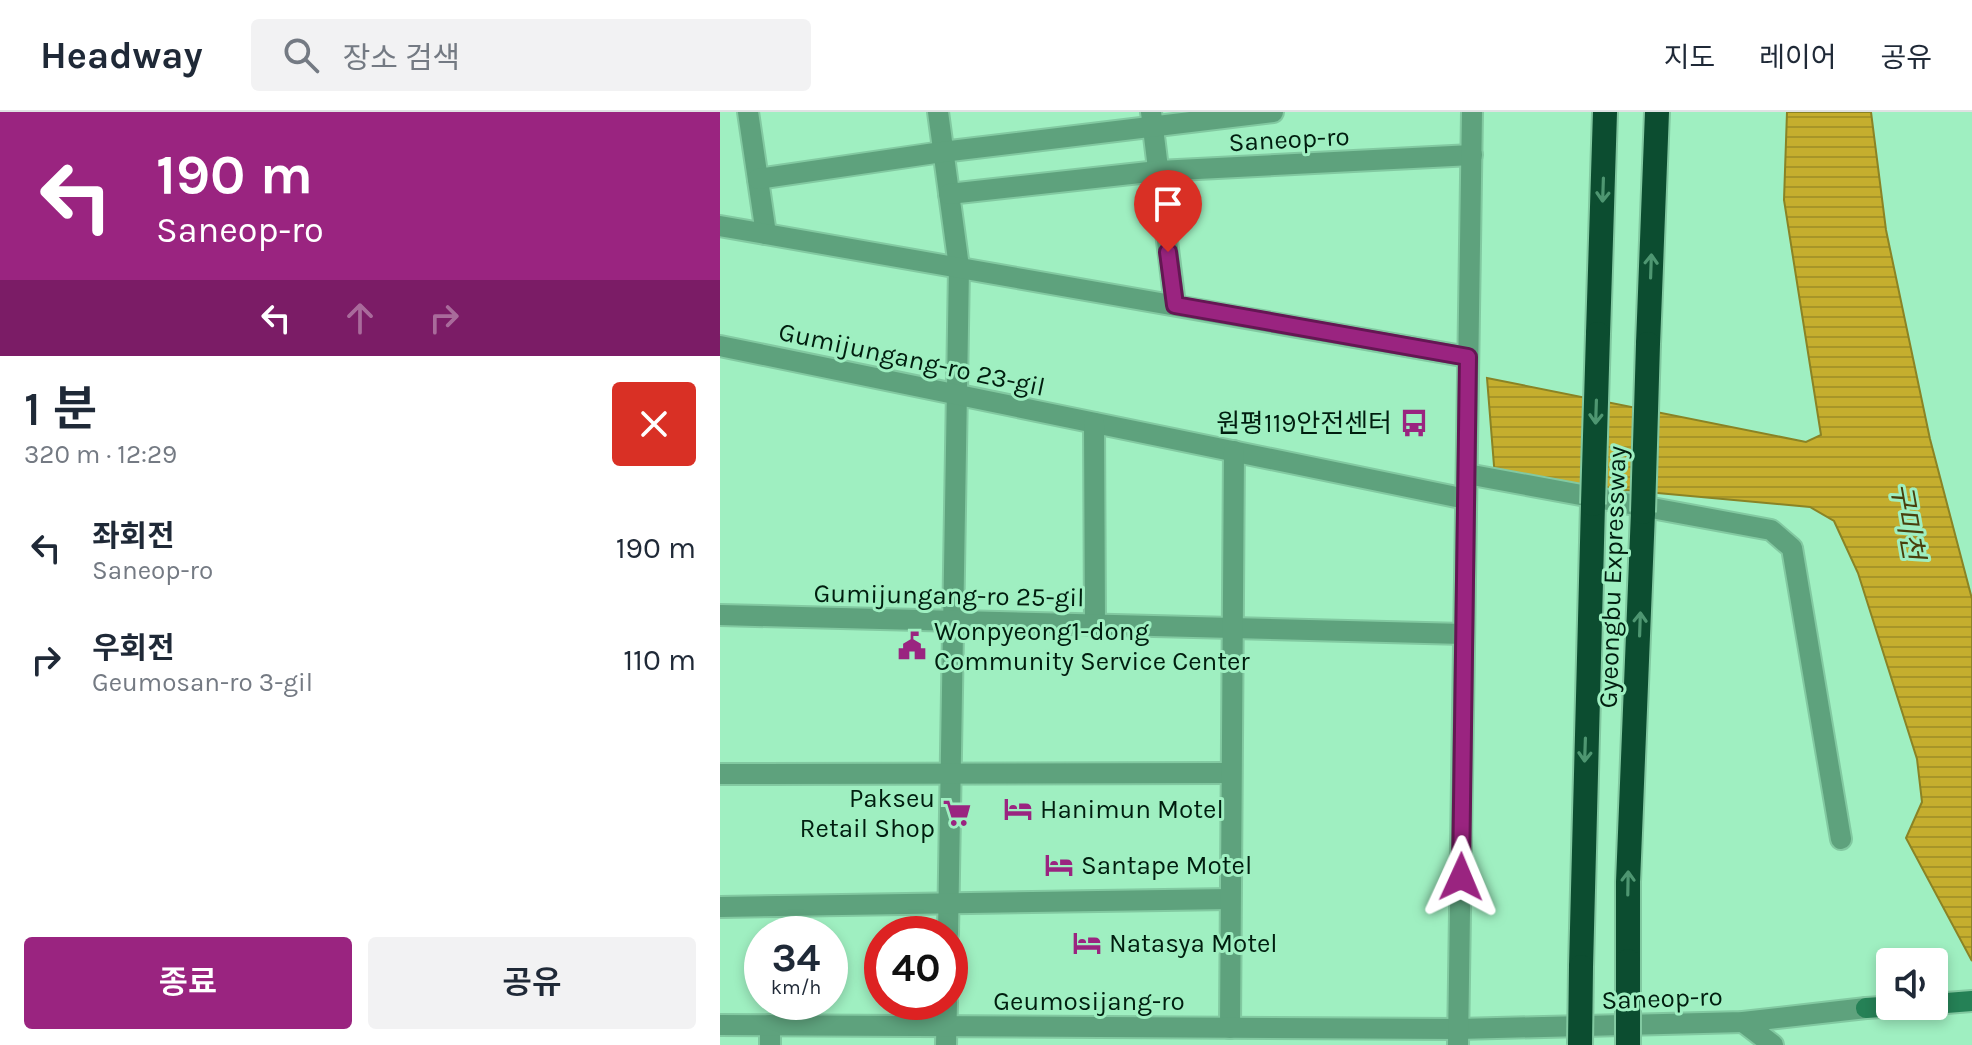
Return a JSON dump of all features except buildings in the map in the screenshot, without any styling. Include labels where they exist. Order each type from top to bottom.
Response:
[{"type":"highway","name":"Gyeongbu Expressway","points":[[1580,1045],[1605,112]]},
{"type":"highway","name":"Gyeongbu Expressway","points":[[1628,1045],[1628,882],[1657,112]]},
{"type":"main road","points":[[1948,1003],[1972,1001]]},
{"type":"main road","points":[[1866,1008],[1876,1007]]},
{"type":"street","points":[[748,112],[766,234]]},
{"type":"street","points":[[938,112],[959,267],[949,916]]},
{"type":"street","name":"Saneop-ro","points":[[758,179],[1152,120],[1273,112]]},
{"type":"street","points":[[1458,1037],[1472,134],[1475,112]]},
{"type":"street","points":[[1152,120],[1175,305]]},
{"type":"street","name":"Saneop-ro","points":[[949,194],[1158,171],[1472,155]]},
{"type":"street","points":[[720,226],[1468,357]]},
{"type":"street","name":"Gumijungang-ro 23-gil","points":[[720,346],[1466,499]]},
{"type":"street","points":[[1094,423],[1095,625]]},
{"type":"street","points":[[1230,1028],[1234,451]]},
{"type":"street","points":[[1467,474],[1771,530],[1792,548],[1841,839]]},
{"type":"street","name":"Gumijungang-ro 25-gil","points":[[720,615],[1464,634]]},
{"type":"street","points":[[720,774],[1231,773]]},
{"type":"street","points":[[720,907],[1230,899]]},
{"type":"street","name":"Saneop-ro","points":[[1458,1037],[1743,1022],[1866,1008]]},
{"type":"street","points":[[1743,1022],[1773,1045]]},
{"type":"street","name":"Geumosijang-ro","points":[[720,1025],[770,1035],[946,1036],[1230,1028],[1458,1037]]},
{"type":"water","name":"구미천","points":[[1787,112],[1871,112],[1886,230],[1930,439],[1972,599],[1972,961],[1906,838],[1922,802],[1917,759],[1858,573],[1834,521],[1810,507],[1495,478],[1487,378],[1806,442],[1821,435],[1784,200]]},
{"type":"place","name":"원평119안전센터","points":[[1414,423]]},
{"type":"place","name":"Wonpyeong1-dong Community Service Center","points":[[912,646]]},
{"type":"place","name":"Hanimun Motel","points":[[1018,809]]},
{"type":"place","name":"Pakseu Retail Shop","points":[[957,813]]},
{"type":"place","name":"Santape Motel","points":[[1059,865]]},
{"type":"place","name":"Natasya Motel","points":[[1087,943]]},
{"type":"route","points":[[1168,252],[1175,305],[1468,357],[1461,877]]}]
